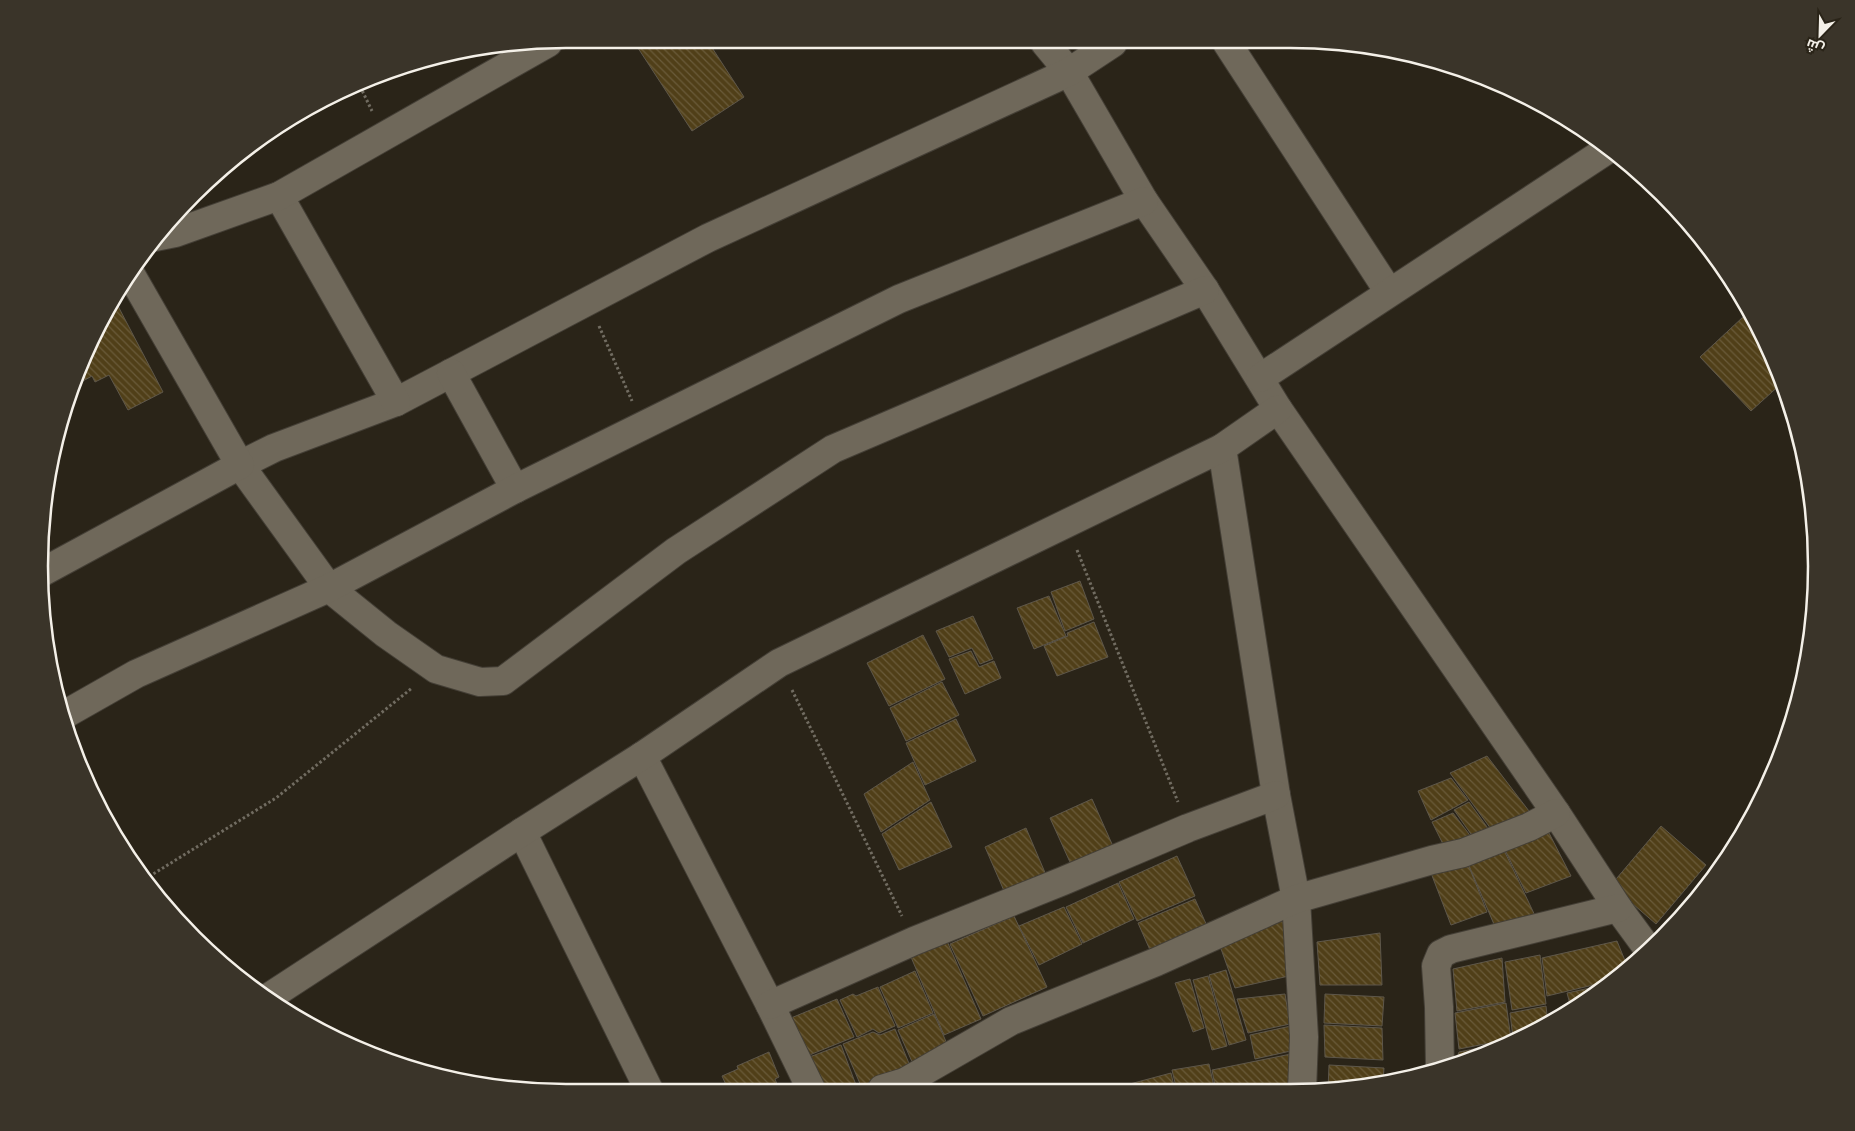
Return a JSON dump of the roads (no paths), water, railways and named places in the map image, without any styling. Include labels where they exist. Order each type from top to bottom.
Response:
[{"type":"street","points":[[1049,48],[1069,72],[1144,201],[1204,290],[1278,409],[1643,944]]},
{"type":"street","points":[[48,569],[274,448],[396,402],[708,238],[1069,72],[1106,48]]},
{"type":"street","points":[[1230,48],[1389,292]]},
{"type":"street","points":[[168,234],[279,196],[538,49]]},
{"type":"street","points":[[1260,378],[1602,153]]},
{"type":"street","points":[[279,196],[396,402]]},
{"type":"street","points":[[69,712],[136,674],[329,588],[515,489],[899,300],[1144,201]]},
{"type":"street","points":[[134,280],[240,465],[329,588],[386,634],[436,669],[480,682],[504,680],[676,551],[833,450],[1204,290]]},
{"type":"street","points":[[451,373],[515,489]]},
{"type":"street","points":[[275,994],[522,832],[642,756],[779,663],[1222,448],[1278,409]]},
{"type":"street","points":[[1222,448],[1276,795],[1296,899],[1304,1037],[1302,1083]]},
{"type":"street","points":[[642,756],[809,1084]]},
{"type":"street","points":[[770,1005],[914,941],[1188,828],[1276,795]]},
{"type":"street","points":[[903,1084],[1011,1021],[1156,962],[1296,899],[1463,852],[1529,827],[1556,814]]},
{"type":"street","points":[[522,832],[646,1084]]},
{"type":"street","points":[[1440,1061],[1436,966],[1441,954],[1451,949],[1618,908]]}]
